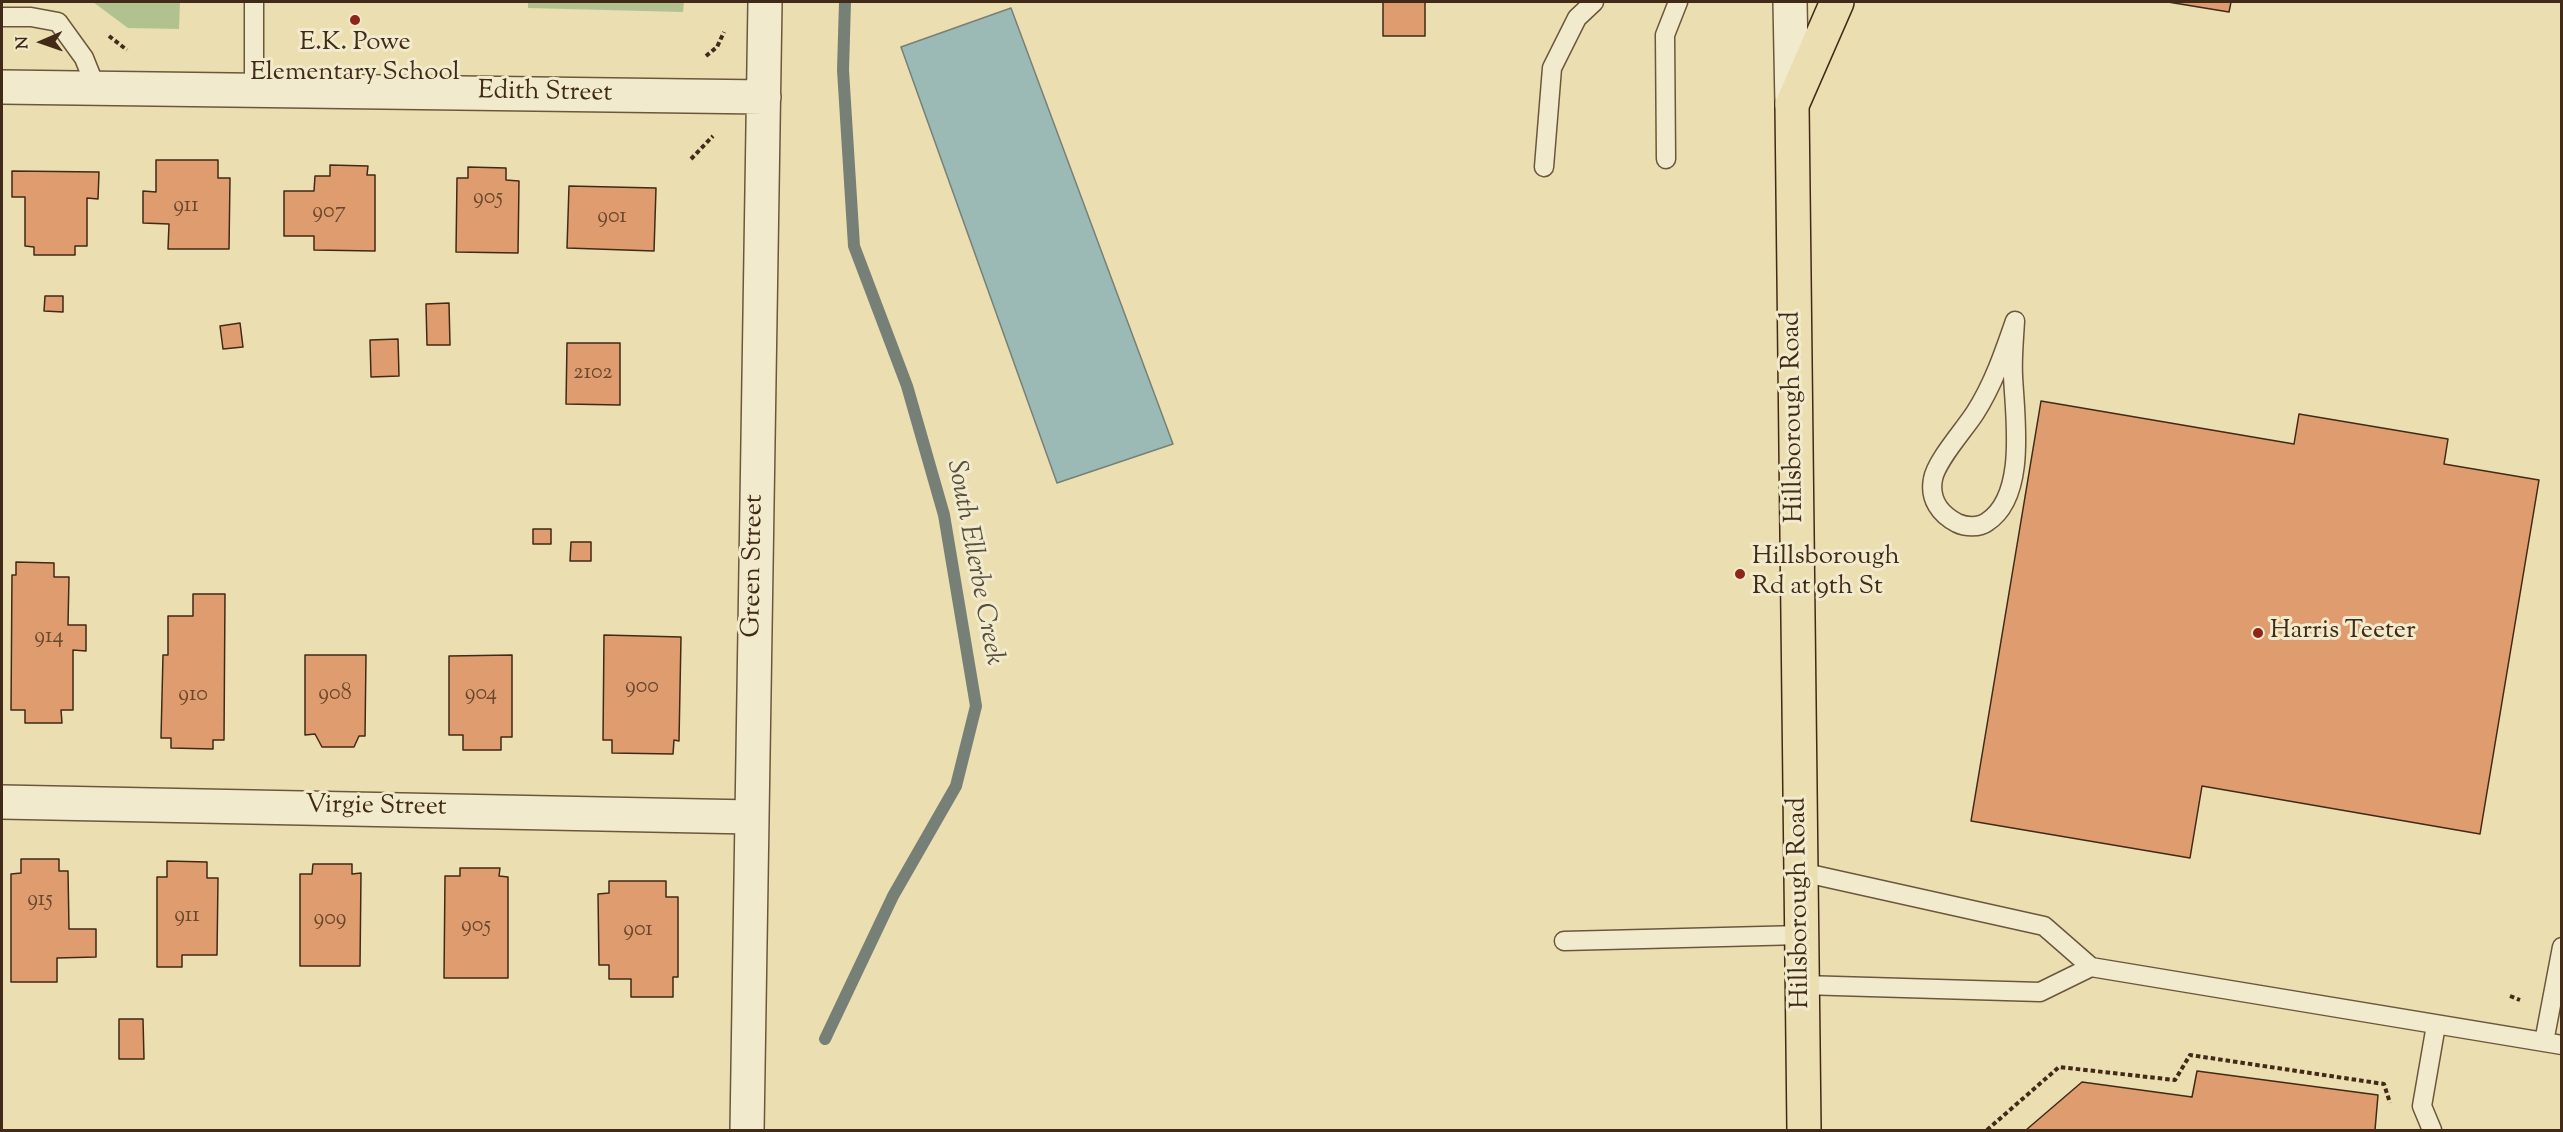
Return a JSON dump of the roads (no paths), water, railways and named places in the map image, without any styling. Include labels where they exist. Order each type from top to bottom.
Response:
[{"type":"main road","name":"Hillsborough Road","points":[[1804,1131],[1792,105],[1837,2]]},
{"type":"street","name":"Green Street","points":[[747,1131],[765,2]]},
{"type":"street","points":[[1790,2],[1792,105]]},
{"type":"street","name":"Edith Street","points":[[2,87],[764,97]]},
{"type":"street","name":"Virgie Street","points":[[2,802],[751,818]]},
{"type":"lane","points":[[254,2],[254,90]]},
{"type":"lane","points":[[1544,167],[1551,68],[1577,18],[1594,2]]},
{"type":"lane","points":[[1666,159],[1665,36],[1678,2]]},
{"type":"lane","points":[[2,16],[31,17],[58,22],[84,58],[96,88]]},
{"type":"lane","points":[[2015,321],[2013,369],[2017,428],[2013,481],[2000,514],[1983,525],[1963,526],[1944,516],[1933,498],[1933,478],[1975,413],[1998,370],[2015,321]]},
{"type":"lane","points":[[1801,872],[2044,926],[2091,967],[2553,1043],[2562,947]]},
{"type":"lane","points":[[1564,941],[1802,935]]},
{"type":"lane","points":[[1802,985],[2040,992],[2091,967]]},
{"type":"lane","points":[[2432,1131],[2422,1106],[2436,1025]]},
{"type":"water","points":[[1011,8],[1173,444],[1057,483],[901,47]]},
{"type":"waterway","name":"South Ellerbe Creek","points":[[825,1039],[893,896],[956,786],[976,706],[944,515],[907,386],[854,246],[843,70],[845,2]]},
{"type":"place","name":"E.K. Powe Elementary School","points":[[355,20]]},
{"type":"place","name":"Hillsborough Rd at 9th St","points":[[1740,574]]},
{"type":"place","name":"Harris Teeter","points":[[2258,633]]}]
